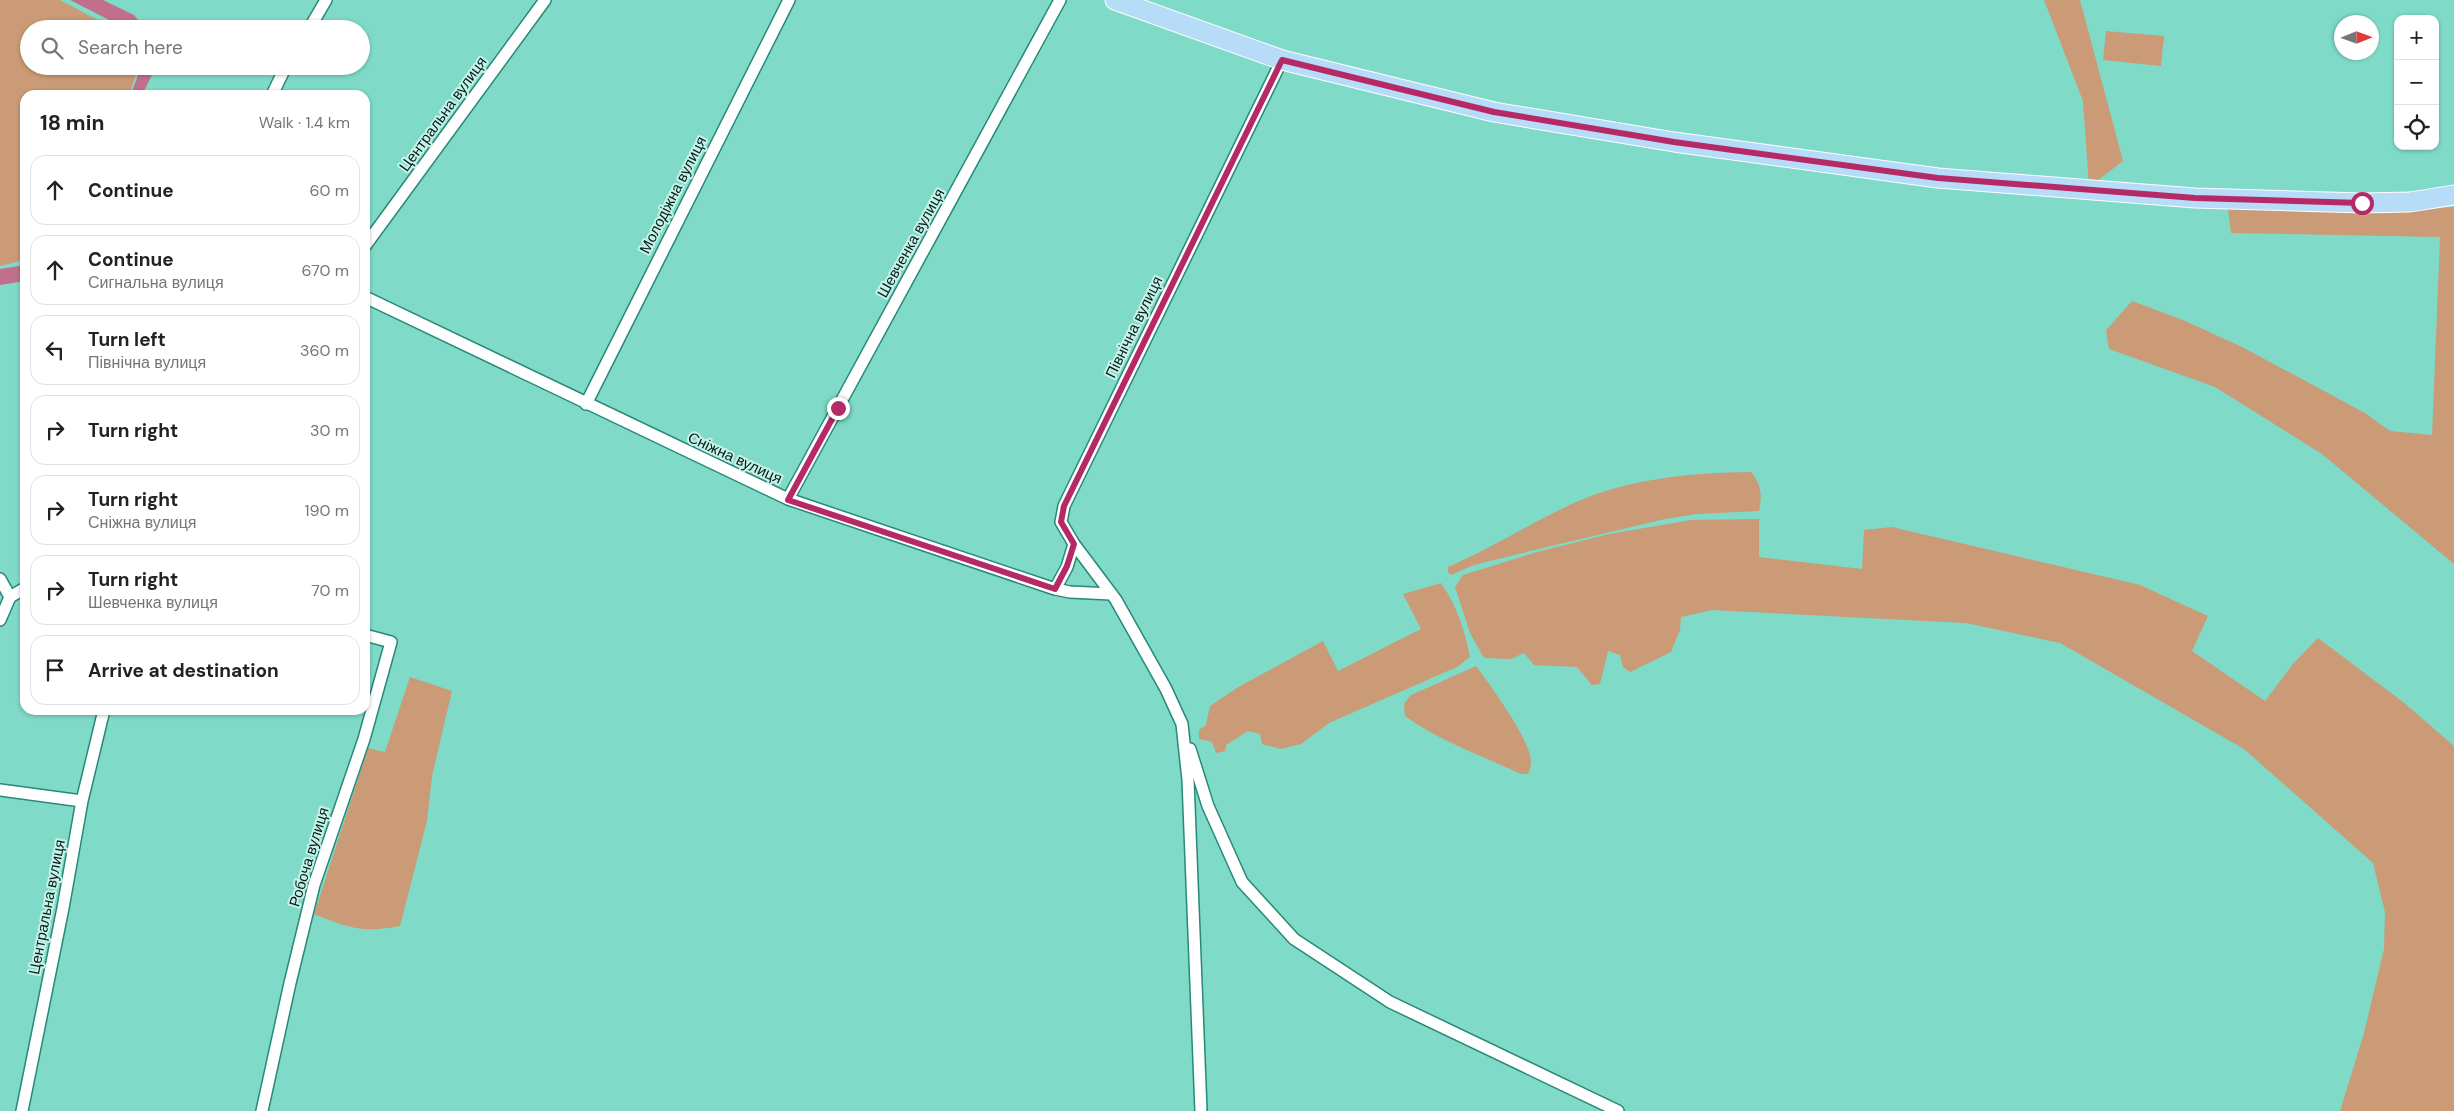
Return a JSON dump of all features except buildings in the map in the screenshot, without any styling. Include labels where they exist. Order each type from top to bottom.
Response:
[{"type":"main road","points":[[1115,0],[1282,60],[1494,112],[1693,144],[1938,178],[2195,198],[2410,202],[2454,195]]},
{"type":"street","points":[[314,20],[326,0]]},
{"type":"street","name":"Центральна вулиця","points":[[370,239],[545,0]]},
{"type":"street","name":"Молодіжна вулиця","points":[[586,404],[789,0]]},
{"type":"street","name":"Шевченка вулиця","points":[[788,500],[1060,0]]},
{"type":"street","name":"Північна вулиця","points":[[1182,724],[1166,689],[1113,597],[1074,544],[1061,522],[1064,506],[1282,60]]},
{"type":"street","points":[[274,90],[282,75]]},
{"type":"street","name":"Сніжна вулиця","points":[[370,298],[788,500],[1055,589],[1113,597]]},
{"type":"street","points":[[1055,589],[1067,566],[1074,544]]},
{"type":"street","points":[[0,580],[10,597]]},
{"type":"street","points":[[0,620],[10,597],[20,591]]},
{"type":"street","name":"Робоча вулиця","points":[[262,1111],[290,982],[314,885],[364,739],[392,642],[370,636]]},
{"type":"street","name":"Центральна вулиця","points":[[22,1111],[82,801],[103,715]]},
{"type":"street","points":[[1182,724],[1188,780],[1202,1111]]},
{"type":"street","points":[[1182,724],[1208,806],[1242,882],[1294,940],[1390,1002],[1618,1111]]},
{"type":"street","points":[[0,790],[82,801]]},
{"type":"shaded area","points":[[0,0],[60,0],[98,20],[20,20],[20,75],[136,75],[131,90],[20,90],[20,261],[0,266]]},
{"type":"shaded area","points":[[70,0],[103,0],[134,15],[138,20],[109,20]]},
{"type":"shaded area","points":[[2044,0],[2080,0],[2123,161],[2089,187],[2083,101]]},
{"type":"shaded area","points":[[2106,31],[2164,36],[2161,66],[2103,60]]},
{"type":"shaded area","points":[[138,75],[152,75],[144,90],[133,90]]},
{"type":"shaded area","points":[[2454,207],[2454,564],[2322,454],[2215,387],[2109,349],[2106,330],[2132,301],[2183,320],[2242,347],[2365,413],[2390,431],[2432,435],[2440,237],[2231,233],[2228,209],[2374,212]]},
{"type":"shaded area","points":[[20,266],[20,282],[0,285],[0,269]]},
{"type":"shaded area","points":[[1751,472],[1760,490],[1759,511],[1697,514],[1665,519],[1474,565],[1451,575],[1448,572],[1448,567],[1576,502],[1597,494],[1619,487],[1662,478]]},
{"type":"shaded area","points":[[1759,519],[1759,557],[1862,569],[1864,530],[1892,527],[2140,585],[2208,616],[2192,651],[2265,701],[2293,664],[2318,638],[2403,702],[2454,746],[2454,1111],[2340,1111],[2364,1033],[2384,949],[2385,912],[2373,863],[2244,749],[2060,643],[1966,623],[1712,610],[1681,617],[1680,630],[1671,652],[1630,672],[1623,667],[1620,655],[1608,651],[1600,684],[1592,685],[1577,667],[1534,665],[1524,653],[1511,659],[1484,658],[1470,633],[1455,587],[1463,575],[1537,552],[1609,534],[1691,520]]},
{"type":"shaded area","points":[[1441,583],[1460,619],[1470,657],[1457,667],[1329,723],[1301,744],[1281,749],[1262,744],[1260,734],[1248,731],[1226,745],[1225,751],[1216,753],[1212,742],[1199,739],[1199,730],[1206,725],[1210,706],[1240,686],[1323,641],[1338,671],[1421,629],[1403,594]]},
{"type":"shaded area","points":[[1476,666],[1509,713],[1525,741],[1531,763],[1528,774],[1521,774],[1462,748],[1432,733],[1405,716],[1404,704],[1411,695]]},
{"type":"shaded area","points":[[410,677],[452,691],[432,776],[427,821],[400,926],[365,929],[346,926],[314,914],[368,748],[385,752]]},
{"type":"route","points":[[838,408],[788,500],[990,569],[1055,589],[1067,566],[1074,544],[1061,522],[1064,506],[1282,60],[1494,112],[1674,142],[1938,178],[2195,198],[2362,203]]}]
